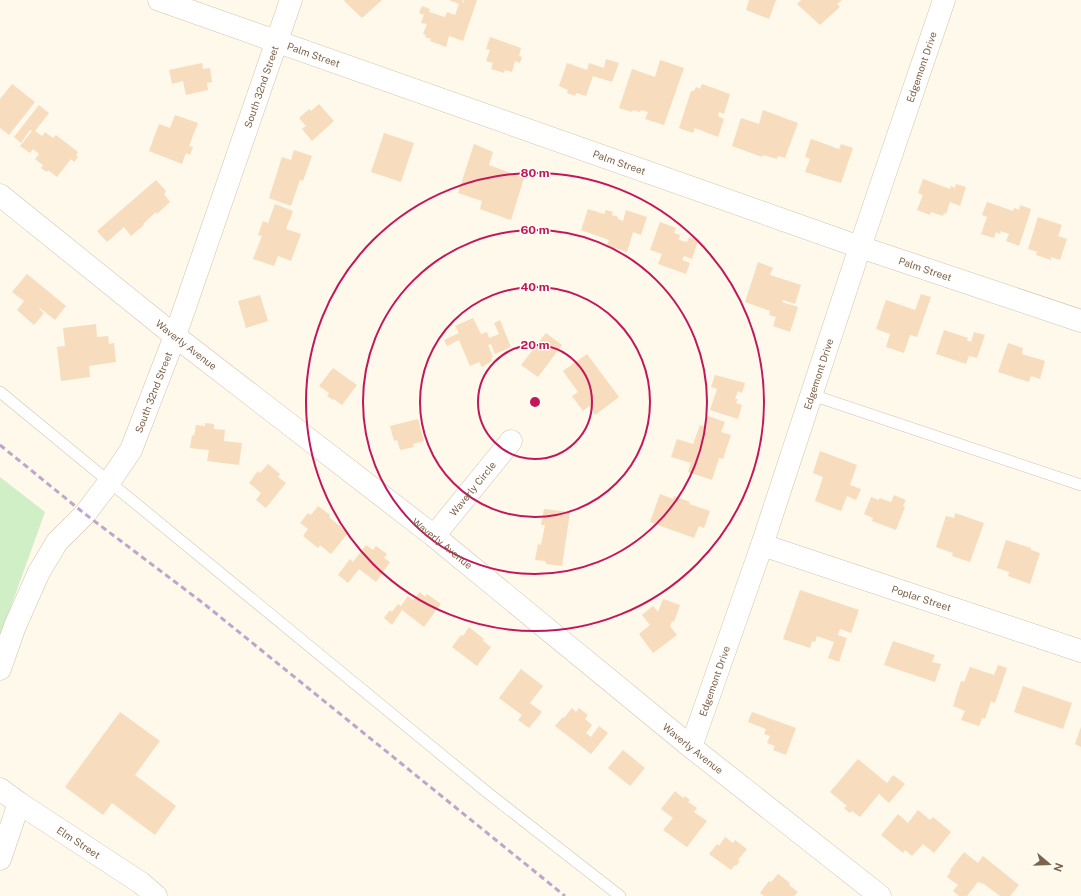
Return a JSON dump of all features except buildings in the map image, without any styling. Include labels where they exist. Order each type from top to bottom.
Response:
[{"type":"street","name":"Palm Street","points":[[159,0],[860,247],[1081,321]]},
{"type":"street","name":"South 32nd Street","points":[[0,669],[15,626],[39,572],[57,542],[85,514],[131,450],[175,336],[291,0]]},
{"type":"street","name":"Edgemont Drive","points":[[691,747],[762,544],[860,247],[944,0]]},
{"type":"street","name":"Waverly Avenue","points":[[0,196],[175,336],[434,536],[691,747],[880,896]]},
{"type":"street","name":"Waverly Circle","points":[[434,536],[511,441]]},
{"type":"street","name":"Poplar Street","points":[[762,544],[1081,651]]},
{"type":"street","name":"Elm Street","points":[[0,790],[145,892]]},
{"type":"street","points":[[0,859],[19,803]]},
{"type":"lane","points":[[0,392],[488,793],[620,896]]},
{"type":"lane","points":[[812,395],[1081,485]]},
{"type":"green space","points":[[0,477],[45,512],[0,637]]},
{"type":"railway","points":[[0,445],[85,514],[203,603],[565,896]]}]
